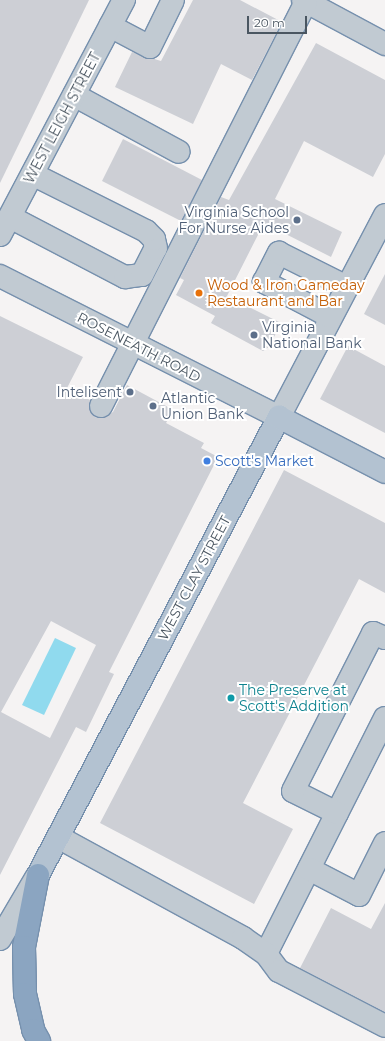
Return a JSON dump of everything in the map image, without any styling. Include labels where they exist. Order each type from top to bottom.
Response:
[{"type":"highway","points":[[38,875],[24,947],[25,994],[33,1030],[40,1041]]},
{"type":"main road","name":"ROSENEATH ROAD","points":[[279,417],[385,472]]},
{"type":"main road","name":"WEST CLAY STREET","points":[[38,875],[279,417]]},
{"type":"street","name":"WEST LEIGH STREET","points":[[5,226],[124,0]]},
{"type":"street","points":[[110,26],[150,47],[173,0]]},
{"type":"street","points":[[101,406],[135,344],[304,1],[385,44]]},
{"type":"street","points":[[74,94],[179,152]]},
{"type":"street","points":[[5,226],[125,277],[142,275],[156,248],[154,239],[146,231],[32,174]]},
{"type":"street","name":"WEST CLAY STREET","points":[[279,417],[385,214]]},
{"type":"street","points":[[331,317],[264,282],[279,253],[347,287]]},
{"type":"street","name":"ROSENEATH ROAD","points":[[0,276],[279,417]]},
{"type":"street","points":[[337,813],[293,791],[374,632],[385,638]]},
{"type":"street","points":[[266,954],[385,718]]},
{"type":"street","points":[[58,838],[243,938],[266,954],[279,971],[385,1026]]},
{"type":"street","points":[[309,869],[359,895],[385,843]]},
{"type":"street","name":"WEST CLAY STREET","points":[[0,939],[38,875]]},
{"type":"water","points":[[55,638],[76,648],[44,715],[22,705]]},
{"type":"building","points":[[0,0],[89,0],[0,183]]},
{"type":"building","points":[[193,0],[240,0],[282,22],[252,80],[221,64],[193,124],[115,87],[132,52],[161,61]]},
{"type":"building","points":[[316,43],[385,80],[385,154],[373,177],[304,141],[275,199],[342,232],[331,257],[264,223],[227,296],[281,323],[269,347],[263,351],[211,323],[215,316],[176,295],[184,280],[180,278],[221,197],[229,200]]},
{"type":"building","points":[[123,139],[202,180],[181,221],[102,181]]},
{"type":"building","points":[[385,274],[385,325],[364,314]]},
{"type":"building","points":[[0,316],[83,357],[67,388],[90,400],[89,407],[95,417],[102,418],[113,412],[127,385],[168,407],[171,414],[166,423],[204,443],[201,448],[218,457],[109,672],[114,674],[86,732],[76,727],[0,875]],"holes":[[[51,621],[96,645],[50,738],[1,712]]]},
{"type":"building","points":[[348,346],[385,366],[385,433],[320,399]]},
{"type":"building","name":"The Preserve at Scott's Addition","points":[[284,470],[385,523],[385,593],[359,579],[243,803],[293,829],[254,904],[100,823]]},
{"type":"building","points":[[385,903],[385,1012],[300,968],[331,908],[371,929]]},
{"type":"place","name":"Virginia School For Nurse Aides","points":[[297,220]]},
{"type":"place","name":"Wood & Iron Gameday Restaurant and Bar","points":[[199,293]]},
{"type":"place","name":"Virginia National Bank","points":[[254,335]]},
{"type":"place","name":"Intelisent","points":[[130,392]]},
{"type":"place","name":"Atlantic Union Bank","points":[[153,406]]},
{"type":"place","name":"Scott's Market","points":[[207,461]]},
{"type":"place","name":"The Preserve at Scott's Addition","points":[[231,698]]}]
